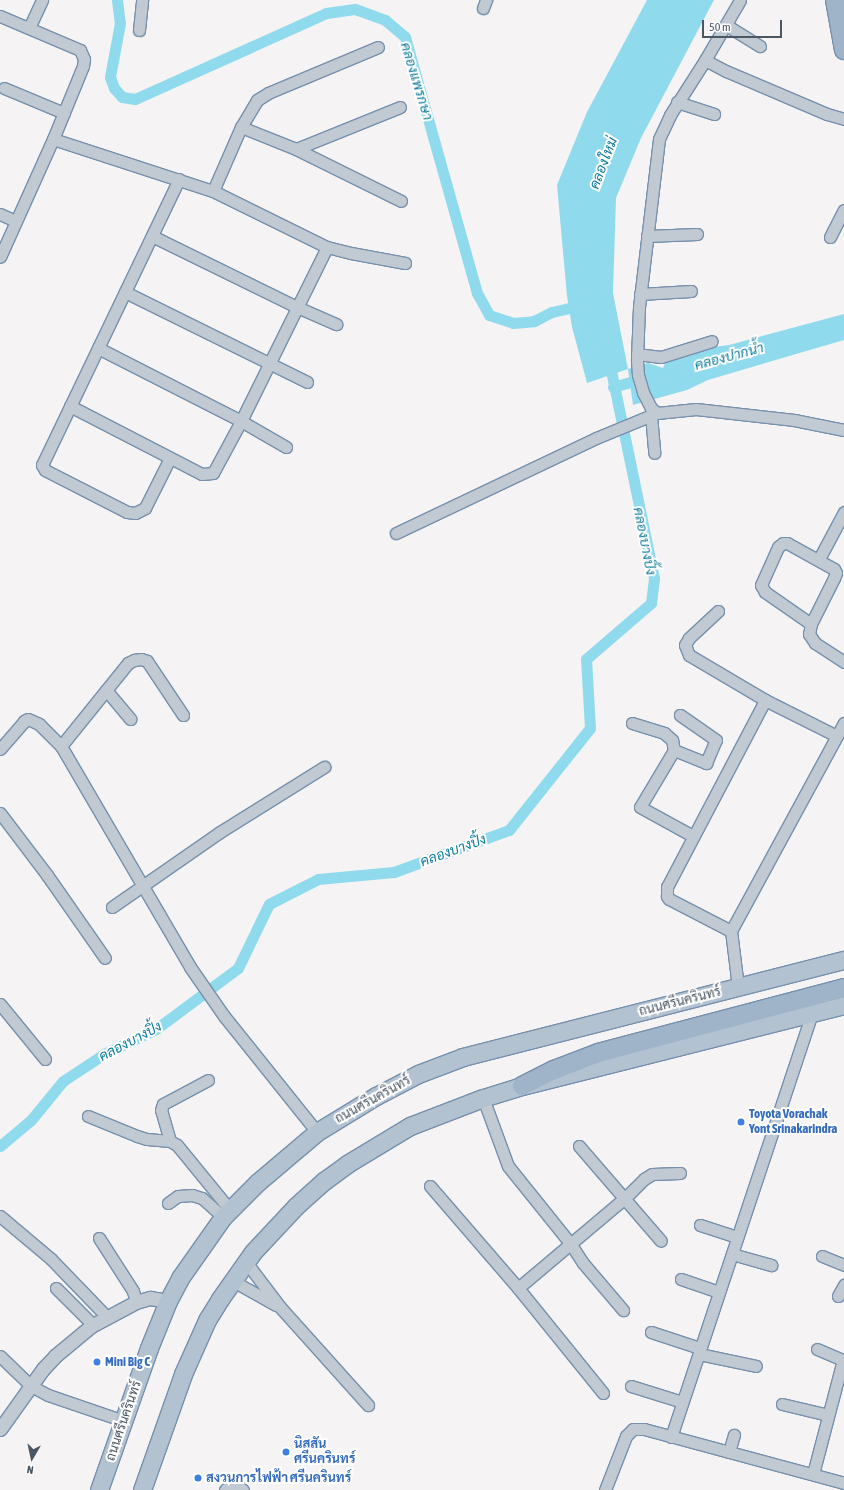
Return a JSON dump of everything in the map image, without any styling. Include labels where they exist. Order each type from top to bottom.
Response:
[{"type":"highway","points":[[835,0],[844,50]]},
{"type":"highway","points":[[522,1086],[554,1070],[598,1053],[725,1018],[844,988]]},
{"type":"main road","name":"ถนนศรีนครินทร์","points":[[99,1490],[168,1301],[180,1278],[226,1213],[258,1182],[317,1132],[376,1096],[418,1074],[462,1057],[844,960]]},
{"type":"main road","points":[[142,1490],[193,1350],[207,1320],[253,1252],[305,1196],[347,1164],[410,1126],[483,1098],[522,1086],[844,1005]]},
{"type":"street","points":[[29,28],[42,0]]},
{"type":"street","points":[[139,30],[142,0]]},
{"type":"street","points":[[654,452],[652,413],[638,375],[637,357],[640,294],[659,140],[662,130],[677,102],[705,60],[740,0]]},
{"type":"street","points":[[0,16],[80,50],[82,54],[83,66],[53,139],[0,257]]},
{"type":"street","points":[[726,25],[760,46]]},
{"type":"street","points":[[212,191],[242,127],[257,100],[268,93],[378,47]]},
{"type":"street","points":[[705,60],[726,71],[827,114],[844,119]]},
{"type":"street","points":[[4,88],[64,113]]},
{"type":"street","points":[[677,102],[714,114]]},
{"type":"street","points":[[296,150],[400,107]]},
{"type":"street","points":[[242,127],[296,150],[401,201]]},
{"type":"street","points":[[53,139],[212,191],[327,247],[405,263]]},
{"type":"street","points":[[170,458],[145,508],[135,513],[127,512],[45,470],[43,461],[179,179]]},
{"type":"street","points":[[830,237],[844,210]]},
{"type":"street","points":[[0,214],[16,221]]},
{"type":"street","points":[[646,236],[697,234]]},
{"type":"street","points":[[152,236],[297,307],[336,324]]},
{"type":"street","points":[[70,406],[202,474],[213,473],[242,421],[327,247]]},
{"type":"street","points":[[640,294],[691,291]]},
{"type":"street","points":[[125,292],[307,382]]},
{"type":"street","points":[[637,357],[661,357],[712,342]]},
{"type":"street","points":[[98,348],[242,421],[286,447]]},
{"type":"street","points":[[396,533],[604,434],[652,413],[696,409],[794,420],[844,430]]},
{"type":"street","points":[[819,559],[844,512]]},
{"type":"street","points":[[811,624],[765,592],[761,585],[778,547],[783,543],[787,543],[819,559],[834,569],[836,573],[811,624],[809,634],[811,639],[844,662]]},
{"type":"street","points":[[718,611],[689,638],[685,645],[686,650],[696,660],[765,700],[837,736]]},
{"type":"street","points":[[61,746],[128,663],[141,659],[147,661],[183,716]]},
{"type":"street","points":[[106,690],[130,720]]},
{"type":"street","points":[[731,931],[669,899],[667,896],[667,888],[765,700]]},
{"type":"street","points":[[674,750],[706,763],[716,740],[680,715]]},
{"type":"street","points":[[0,749],[24,721],[28,719],[40,724],[61,746],[190,967],[224,1016],[317,1132]]},
{"type":"street","points":[[632,723],[664,733],[672,740],[674,750],[640,807],[693,836]]},
{"type":"street","points":[[738,987],[731,931],[844,723]]},
{"type":"street","points":[[112,907],[220,832],[324,767]]},
{"type":"street","points":[[0,813],[43,869],[105,958]]},
{"type":"street","points":[[0,1004],[45,1059]]},
{"type":"street","points":[[671,1437],[812,1013]]},
{"type":"street","points":[[170,1141],[161,1110],[163,1104],[208,1080]]},
{"type":"street","points":[[483,1098],[508,1166],[570,1243],[583,1263],[623,1310]]},
{"type":"street","points":[[88,1116],[137,1136],[147,1139],[170,1141],[177,1145],[187,1156],[226,1213]]},
{"type":"street","points":[[579,1146],[661,1240]]},
{"type":"street","points":[[518,1288],[625,1198],[644,1178],[652,1174],[680,1173]]},
{"type":"street","points":[[430,1186],[518,1288],[603,1393]]},
{"type":"street","points":[[168,1203],[178,1196],[192,1195],[202,1198],[226,1213]]},
{"type":"street","points":[[0,1216],[51,1259],[107,1317]]},
{"type":"street","points":[[700,1225],[737,1237]]},
{"type":"street","points":[[99,1238],[133,1291],[136,1302]]},
{"type":"street","points":[[732,1254],[771,1265]]},
{"type":"street","points":[[822,1256],[844,1265]]},
{"type":"street","points":[[246,1262],[280,1307],[368,1405]]},
{"type":"street","points":[[681,1279],[719,1292]]},
{"type":"street","points":[[233,1281],[280,1307]]},
{"type":"street","points":[[838,1296],[844,1286]]},
{"type":"street","points":[[56,1288],[89,1321],[91,1326]]},
{"type":"street","points":[[0,1429],[30,1386],[55,1356],[91,1326],[136,1302],[150,1298],[168,1301]]},
{"type":"street","points":[[651,1332],[700,1351],[756,1366]]},
{"type":"street","points":[[813,1474],[843,1361],[818,1349]]},
{"type":"street","points":[[0,1356],[30,1386],[48,1395],[124,1421]]},
{"type":"street","points":[[631,1386],[682,1402]]},
{"type":"street","points":[[782,1404],[828,1415]]},
{"type":"street","points":[[605,1490],[626,1436],[633,1429],[644,1429],[844,1483]]},
{"type":"street","points":[[729,1452],[734,1435]]},
{"type":"street","points":[[225,1490],[231,1484],[236,1484],[243,1490]]},
{"type":"water","name":"คลองใหม่","points":[[647,0],[714,0],[641,138],[616,198],[613,293],[628,369],[587,383],[572,327],[567,296],[557,185],[587,112]]},
{"type":"water","points":[[844,314],[844,340],[708,380],[687,390],[633,405],[628,369],[648,363],[663,368],[668,357],[700,349],[729,345]]},
{"type":"waterway","name":"คลองแพรกษา","points":[[117,0],[120,23],[110,77],[114,88],[122,97],[135,99],[326,13],[355,9],[385,20],[405,37],[477,293],[489,315],[513,323],[534,321],[552,312],[569,308]]},
{"type":"waterway","name":"คลองบางปิ้ง","points":[[0,1146],[31,1120],[63,1081],[104,1054],[156,1029],[238,968],[269,904],[318,879],[394,872],[509,830],[590,728],[586,659],[651,603],[654,578],[609,361]]},
{"type":"waterway","name":"คลองปากน้ำ","points":[[613,387],[645,378]]},
{"type":"place","name":"Toyota Vorachak Yont Srinakarindra","points":[[741,1122]]},
{"type":"place","name":"Mini Big C","points":[[97,1362]]},
{"type":"place","name":"นิสสัน ศรีนครินทร์","points":[[286,1452]]},
{"type":"place","name":"สงวนการไฟฟ้า ศรีนครินทร์","points":[[198,1478]]}]
